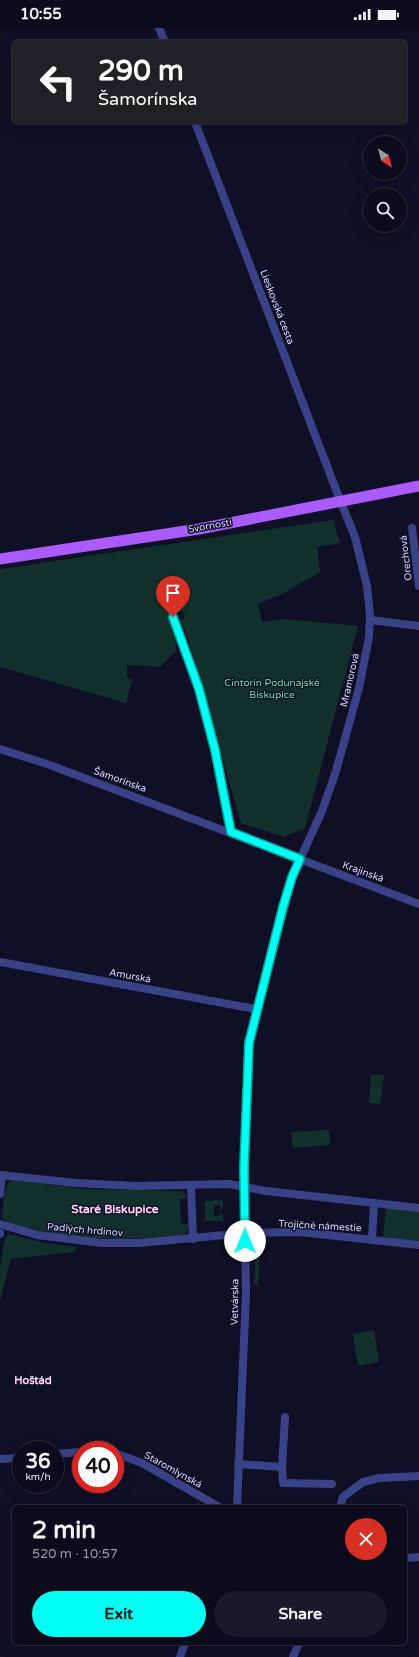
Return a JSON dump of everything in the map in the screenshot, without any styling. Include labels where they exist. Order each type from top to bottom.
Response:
[{"type":"main road","name":"Svornosti","points":[[0,559],[200,528],[419,486]]},
{"type":"street","points":[[160,28],[164,40]]},
{"type":"street","name":"Lieskovská cesta","points":[[196,124],[340,500]]},
{"type":"street","name":"Mramorová","points":[[300,859],[322,811],[336,771],[363,672],[369,637],[370,620],[367,586],[357,543],[340,500]]},
{"type":"street","name":"Orechová","points":[[412,528],[419,586]]},
{"type":"street","points":[[170,607],[199,689],[219,765],[231,832]]},
{"type":"street","points":[[370,620],[419,626]]},
{"type":"street","name":"Šamorínska","points":[[0,749],[47,764],[300,859]]},
{"type":"street","name":"Krajinská","points":[[300,859],[419,904]]},
{"type":"street","name":"Vetvárska","points":[[237,1505],[246,1293],[245,1186],[248,1050],[256,1009],[283,907],[292,877],[300,859]]},
{"type":"street","name":"Amurská","points":[[0,962],[256,1009]]},
{"type":"street","points":[[0,1194],[1,1175],[76,1184],[136,1186],[229,1184],[245,1186],[261,1191],[419,1208]]},
{"type":"street","points":[[191,1186],[193,1239]]},
{"type":"street","name":"Trojičné námestie","points":[[193,1239],[245,1233],[300,1232],[372,1239],[374,1203]]},
{"type":"street","name":"Padlých hrdinov","points":[[0,1224],[37,1235],[96,1243],[139,1243],[193,1239]]},
{"type":"street","points":[[372,1239],[419,1245]]},
{"type":"street","points":[[285,1417],[282,1468],[283,1483],[332,1484]]},
{"type":"street","name":"Staromlynská","points":[[124,1456],[142,1463],[216,1505]]},
{"type":"street","points":[[0,1459],[12,1458]]},
{"type":"street","points":[[238,1464],[282,1468]]},
{"type":"street","points":[[341,1505],[343,1497],[363,1482],[379,1478],[419,1476]]},
{"type":"street","points":[[407,1558],[419,1557]]},
{"type":"street","points":[[180,1657],[184,1645]]},
{"type":"street","points":[[293,1657],[298,1645]]},
{"type":"green space","name":"Cintorín Podunajské Biskupice","points":[[333,520],[340,543],[317,547],[320,572],[282,594],[258,604],[262,622],[285,619],[358,626],[305,828],[284,837],[241,823],[185,629],[183,629],[180,620],[185,618],[183,611],[177,613],[174,603],[176,651],[160,667],[127,665],[127,677],[132,680],[126,703],[0,667],[0,569]]},
{"type":"green space","points":[[371,1074],[384,1075],[380,1104],[369,1103]]},
{"type":"green space","points":[[329,1130],[330,1145],[293,1148],[291,1132]]},
{"type":"green space","points":[[12,1180],[85,1189],[182,1191],[186,1194],[187,1198],[180,1199],[181,1224],[188,1224],[188,1228],[186,1233],[181,1235],[119,1239],[57,1234],[22,1227],[9,1223],[2,1217],[4,1195],[8,1183]]},
{"type":"green space","points":[[223,1200],[223,1207],[220,1210],[220,1205],[214,1206],[214,1216],[220,1216],[220,1212],[223,1215],[223,1221],[205,1221],[205,1201]]},
{"type":"green space","points":[[386,1207],[419,1211],[419,1241],[383,1237]]},
{"type":"green space","points":[[8,1234],[46,1243],[77,1247],[74,1252],[11,1259],[0,1301],[0,1269],[5,1238]]},
{"type":"green space","points":[[259,1246],[258,1287],[254,1282],[256,1247]]},
{"type":"green space","points":[[374,1330],[379,1362],[358,1366],[353,1334]]},
{"type":"district","name":"Staré Biskupice","points":[[115,1209]]},
{"type":"district","name":"Hoštád","points":[[33,1380]]},
{"type":"route","points":[[173,617],[199,689],[219,765],[231,832],[300,859],[292,877],[283,907],[250,1034],[244,1167],[245,1241]]}]
